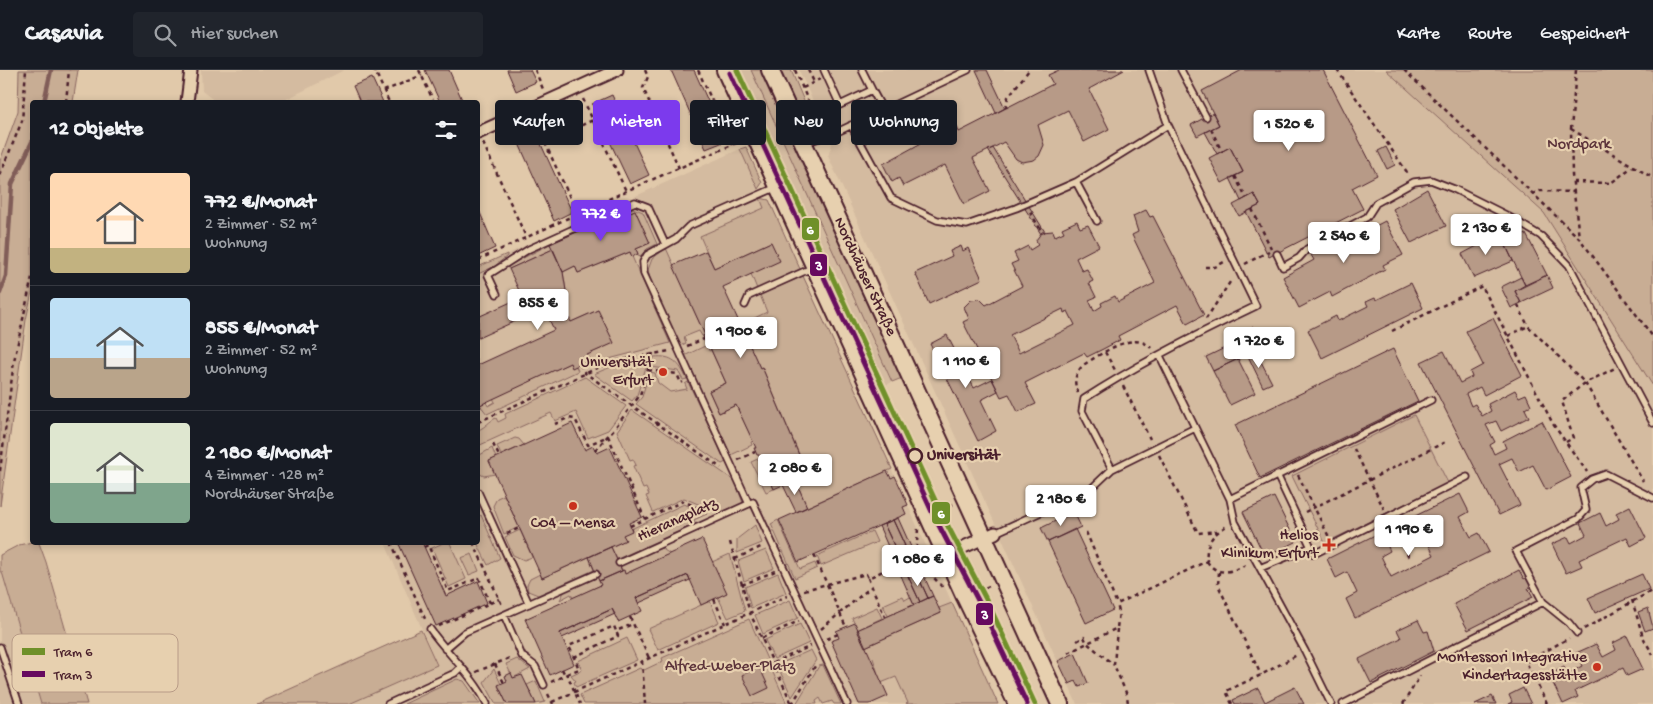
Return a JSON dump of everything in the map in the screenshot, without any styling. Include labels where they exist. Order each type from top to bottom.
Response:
[{"type":"main road","points":[[725,70],[946,555],[1017,704]]},
{"type":"main road","name":"Nordhäuser Straße","points":[[770,70],[783,100]]},
{"type":"main road","name":"Nordhäuser Straße","points":[[803,145],[989,535],[1060,704]]},
{"type":"street","points":[[187,100],[191,70]]},
{"type":"street","points":[[550,100],[617,70]]},
{"type":"street","points":[[480,133],[495,126]]},
{"type":"street","points":[[946,555],[989,535]]},
{"type":"lane","points":[[824,70],[837,100]]},
{"type":"lane","points":[[862,70],[878,100]]},
{"type":"lane","points":[[904,100],[968,70]]},
{"type":"lane","points":[[1112,469],[1082,411],[1084,399],[1118,377],[1158,357],[1196,334],[1256,306],[1168,125],[1149,70]]},
{"type":"lane","points":[[1181,70],[1206,117]]},
{"type":"lane","points":[[841,106],[872,90]]},
{"type":"lane","points":[[841,129],[851,125]]},
{"type":"lane","points":[[862,145],[891,198],[910,209],[937,220],[967,224],[1025,204],[1076,182],[1168,125]]},
{"type":"lane","points":[[1277,254],[1283,267],[1299,258],[1307,249],[1367,217],[1376,203],[1414,182],[1432,180],[1454,189],[1506,215],[1541,236],[1569,266],[1653,423]]},
{"type":"lane","points":[[1076,182],[1097,221]]},
{"type":"lane","points":[[778,187],[689,226],[676,239],[647,255],[643,270],[737,479],[772,543],[847,704]]},
{"type":"lane","points":[[602,217],[635,202],[648,207],[665,244]]},
{"type":"lane","points":[[497,294],[488,275],[529,249],[593,220]]},
{"type":"lane","points":[[745,305],[750,296],[814,267]]},
{"type":"lane","points":[[1158,357],[1230,499],[1235,522],[1305,651],[1331,704]]},
{"type":"lane","points":[[1230,499],[1431,400]]},
{"type":"lane","points":[[989,535],[1091,489],[1112,469],[1195,428]]},
{"type":"lane","points":[[1577,633],[1569,623],[1543,602],[1516,551],[1578,519],[1586,510],[1581,488],[1592,479],[1606,474],[1653,498]]},
{"type":"lane","points":[[1277,476],[1314,554],[1389,518],[1467,477]]},
{"type":"lane","points":[[480,496],[529,604]]},
{"type":"lane","name":"Hieranaplatz","points":[[619,563],[751,503]]},
{"type":"lane","points":[[1260,568],[1311,547]]},
{"type":"lane","points":[[445,649],[465,632],[596,574]]},
{"type":"lane","points":[[1343,704],[1543,602]]},
{"type":"lane","points":[[505,615],[520,653],[535,666],[544,685]]},
{"type":"lane","points":[[430,629],[445,649],[470,675],[487,704]]},
{"type":"lane","points":[[0,647],[12,683]]},
{"type":"lane","points":[[388,704],[455,673],[461,667]]},
{"type":"lane","points":[[15,692],[19,704]]},
{"type":"path","points":[[0,175],[22,121],[26,70]]},
{"type":"path","points":[[66,100],[69,70]]},
{"type":"path","points":[[378,70],[375,71],[388,100]]},
{"type":"path","points":[[419,70],[433,100]]},
{"type":"path","points":[[535,70],[548,100]]},
{"type":"path","points":[[645,70],[648,77],[643,88],[680,168]]},
{"type":"path","points":[[480,259],[626,191],[732,146],[698,70]]},
{"type":"path","points":[[795,70],[808,100]]},
{"type":"path","points":[[808,70],[814,82]]},
{"type":"path","points":[[1006,108],[1008,97],[1029,70]]},
{"type":"path","points":[[1337,70],[1414,182]]},
{"type":"path","points":[[1404,70],[1580,239],[1653,337]]},
{"type":"path","points":[[1576,70],[1571,129],[1573,182],[1580,239]]},
{"type":"path","points":[[384,91],[422,75]]},
{"type":"path","points":[[583,125],[593,120],[584,101]]},
{"type":"path","points":[[1211,129],[1222,152]]},
{"type":"path","points":[[1571,129],[1653,178]]},
{"type":"path","points":[[546,145],[578,213]]},
{"type":"path","points":[[605,145],[626,191]]},
{"type":"path","points":[[485,148],[526,237]]},
{"type":"path","points":[[1573,182],[1611,183],[1632,167]]},
{"type":"path","points":[[1235,176],[1246,198]]},
{"type":"path","points":[[1532,194],[1540,191],[1574,192]]},
{"type":"path","points":[[1025,204],[1042,232]]},
{"type":"path","points":[[1196,334],[1245,263],[1272,249],[1252,209]]},
{"type":"path","points":[[1205,267],[1221,264]]},
{"type":"path","points":[[0,471],[14,361],[30,286]]},
{"type":"path","points":[[1392,331],[1482,286],[1553,424],[1592,479]]},
{"type":"path","points":[[1518,305],[1528,326],[1585,383],[1653,498]]},
{"type":"path","points":[[1508,336],[1528,326]]},
{"type":"path","points":[[1649,331],[1653,330]]},
{"type":"path","points":[[480,422],[585,373],[616,361],[678,350],[704,339]]},
{"type":"path","points":[[1084,399],[1076,391],[1074,381],[1077,371],[1083,365],[1105,352],[1131,342],[1142,341],[1150,346],[1158,357]]},
{"type":"path","points":[[1105,352],[1198,533],[1217,532]]},
{"type":"path","points":[[595,450],[640,395],[653,353]]},
{"type":"path","points":[[580,364],[585,373],[737,479]]},
{"type":"path","points":[[648,370],[676,374],[681,383],[692,378]]},
{"type":"path","points":[[1566,442],[1573,438],[1562,401],[1585,383],[1608,372]]},
{"type":"path","points":[[555,424],[568,418],[575,419],[588,446],[608,436]]},
{"type":"path","points":[[608,436],[645,519]]},
{"type":"path","points":[[1350,440],[1409,557]]},
{"type":"path","points":[[1295,516],[1447,441]]},
{"type":"path","points":[[493,444],[499,456]]},
{"type":"path","points":[[1294,467],[1333,545]]},
{"type":"path","points":[[630,526],[683,501],[719,518]]},
{"type":"path","points":[[936,512],[953,504],[952,502]]},
{"type":"path","points":[[1235,522],[1217,532],[1210,540],[1206,550],[1207,561],[1211,568],[1219,572],[1237,570],[1256,559]]},
{"type":"path","points":[[918,527],[916,557],[948,593]]},
{"type":"path","points":[[514,530],[520,528]]},
{"type":"path","points":[[1086,532],[1119,612],[1114,664],[1127,695],[1128,704]]},
{"type":"path","points":[[730,542],[750,613],[792,704]]},
{"type":"path","points":[[735,559],[772,543]]},
{"type":"path","points":[[392,545],[430,629],[499,599]]},
{"type":"path","points":[[475,545],[505,615]]},
{"type":"path","points":[[424,547],[428,546],[447,592],[479,578],[490,603]]},
{"type":"path","points":[[916,557],[929,551]]},
{"type":"path","points":[[814,555],[846,627]]},
{"type":"path","points":[[1116,604],[1207,561]]},
{"type":"path","points":[[868,578],[896,566]]},
{"type":"path","points":[[742,586],[782,567]]},
{"type":"path","points":[[1219,572],[1218,586],[1261,675]]},
{"type":"path","points":[[552,702],[794,593],[866,574],[885,617]]},
{"type":"path","points":[[982,599],[978,590],[993,584]]},
{"type":"path","points":[[814,636],[871,587]]},
{"type":"path","points":[[1547,704],[1526,662],[1632,600],[1653,590]]},
{"type":"path","points":[[714,599],[725,624]]},
{"type":"path","points":[[1632,600],[1643,637],[1653,655]]},
{"type":"path","points":[[630,617],[649,658]]},
{"type":"path","points":[[762,638],[799,621]]},
{"type":"path","points":[[616,632],[633,624]]},
{"type":"path","points":[[544,685],[579,669],[569,646],[614,626],[618,636],[574,657]]},
{"type":"path","points":[[1068,653],[1117,628]]},
{"type":"path","points":[[1077,641],[1084,637],[1087,643],[1114,664]]},
{"type":"path","points":[[773,663],[817,643]]},
{"type":"path","points":[[1232,704],[1226,690],[1261,675],[1305,651]]},
{"type":"path","points":[[470,675],[520,653]]},
{"type":"path","points":[[792,704],[818,662],[824,658]]},
{"type":"path","points":[[1403,704],[1430,660]]},
{"type":"path","points":[[642,661],[645,704]]},
{"type":"path","points":[[495,664],[504,683]]},
{"type":"path","points":[[562,669],[580,704]]},
{"type":"shaded area","points":[[201,70],[344,70],[285,100],[213,100],[202,91]]},
{"type":"shaded area","points":[[735,70],[751,70],[765,100],[749,100]]},
{"type":"shaded area","name":"Helios Klinikum Erfurt","points":[[799,70],[1386,70],[1544,213],[1653,386],[1653,704],[1077,704],[828,156],[832,145],[841,145],[841,100],[812,100]]},
{"type":"shaded area","points":[[766,103],[776,125],[776,145],[785,145],[892,382],[880,388],[766,138]]},
{"type":"shaded area","name":"Universität Erfurt","points":[[740,149],[780,237],[785,235],[998,704],[349,704],[437,664],[386,545],[480,545],[480,266]]},
{"type":"shaded area","points":[[2,571],[20,634],[12,634],[12,692],[37,692],[41,704],[0,704],[0,572]]},
{"type":"green space","points":[[19,70],[78,70],[73,100],[30,100],[30,301],[0,506],[0,161],[18,111]]},
{"type":"green space","points":[[751,70],[761,70],[776,103],[776,125]]},
{"type":"green space","points":[[778,70],[791,70],[804,100],[791,100]]},
{"type":"green space","name":"Nordpark","points":[[1386,70],[1653,70],[1653,386],[1544,213]]},
{"type":"green space","points":[[785,145],[795,145],[902,378],[892,382]]},
{"type":"green space","points":[[746,147],[762,183],[758,189],[740,149]]},
{"type":"green space","points":[[760,198],[769,200],[800,269],[757,289],[751,274],[771,242],[714,268],[700,236],[764,208]]},
{"type":"green space","points":[[633,208],[643,212],[657,244],[647,249],[639,257],[636,249],[650,243],[635,210],[610,221],[608,218]]},
{"type":"green space","points":[[550,244],[553,249],[509,269],[508,266]]},
{"type":"green space","points":[[666,248],[705,335],[702,336],[699,331],[684,337],[686,343],[680,346],[650,279],[648,270],[652,259]]},
{"type":"green space","points":[[630,252],[670,343],[609,359],[588,367],[585,361],[587,355],[613,343],[598,310],[571,322],[561,300],[567,297],[563,272],[575,266],[578,273]]},
{"type":"green space","points":[[507,254],[495,266],[480,273],[480,266]]},
{"type":"green space","points":[[803,276],[892,469],[807,507],[795,479],[807,473],[762,367],[760,368],[740,325],[767,312],[760,295]]},
{"type":"green space","points":[[707,345],[726,383],[709,391],[719,413],[736,405],[753,441],[751,442],[752,445],[731,455],[684,356]]},
{"type":"green space","points":[[654,357],[666,357],[675,361],[687,379],[683,380],[678,371],[651,367]]},
{"type":"green space","points":[[649,358],[637,395],[632,401],[594,374],[620,363]]},
{"type":"green space","points":[[570,363],[572,367],[576,366],[578,371],[487,414],[480,405],[486,402],[488,406],[495,402],[493,398]]},
{"type":"green space","points":[[649,372],[655,373],[658,383],[670,392],[687,389],[685,384],[688,382],[726,462],[722,464],[636,404],[642,397]]},
{"type":"green space","points":[[585,377],[626,406],[608,430],[588,438],[576,412],[555,421],[551,413],[480,445],[480,429],[496,418],[498,422],[506,418],[505,414]]},
{"type":"green space","points":[[632,410],[735,481],[743,503],[719,513],[684,498],[653,512],[646,496],[649,495],[646,488],[643,489],[633,466],[636,465],[633,459],[630,460],[617,431]]},
{"type":"green space","points":[[1414,415],[1448,483],[1325,543],[1292,476]]},
{"type":"green space","points":[[515,438],[519,439],[524,445],[501,455],[497,446]]},
{"type":"green space","points":[[492,448],[496,458],[489,461],[495,474],[484,476],[480,474],[480,455]]},
{"type":"green space","points":[[760,458],[774,489],[766,492],[751,462]]},
{"type":"green space","points":[[504,495],[519,527],[504,534],[493,506],[497,498]]},
{"type":"green space","points":[[684,504],[707,514],[694,520],[695,524],[617,559],[611,547],[625,540],[623,535],[631,529]]},
{"type":"green space","points":[[480,516],[500,558],[488,565],[478,545],[480,545]]},
{"type":"green space","points":[[778,520],[800,569],[815,563],[817,568],[795,578],[771,524]]},
{"type":"green space","points":[[755,525],[762,543],[737,553],[737,539]]},
{"type":"green space","points":[[520,530],[532,557],[524,560],[513,555],[505,537]]},
{"type":"green space","points":[[872,531],[877,542],[821,566],[817,556]]},
{"type":"green space","points":[[30,542],[30,545],[40,545],[67,634],[20,634],[2,572],[0,572],[0,555],[19,545]]},
{"type":"green space","points":[[439,545],[451,545],[466,579],[449,587],[432,548]]},
{"type":"green space","points":[[661,548],[670,554],[625,574],[620,566]]},
{"type":"green space","points":[[766,550],[774,568],[744,581],[738,561]]},
{"type":"green space","points":[[472,554],[479,571],[469,575],[461,558]]},
{"type":"green space","points":[[730,554],[745,611],[728,618],[718,597],[726,593],[712,562]]},
{"type":"green space","points":[[589,557],[594,570],[538,595],[528,591],[527,585],[530,579],[540,574],[542,578]]},
{"type":"green space","points":[[778,573],[786,593],[751,608],[745,587]]},
{"type":"green space","points":[[598,577],[601,585],[573,598],[571,594],[560,600],[564,592]]},
{"type":"green space","points":[[903,596],[905,600],[910,597],[914,605],[888,616],[883,605]]},
{"type":"green space","points":[[790,600],[798,618],[763,634],[755,615]]},
{"type":"green space","points":[[710,601],[719,622],[658,650],[648,629]]},
{"type":"green space","points":[[952,603],[998,704],[906,704],[908,703],[896,677],[881,683],[873,658],[871,659],[865,647],[941,613],[939,608]]},
{"type":"green space","points":[[877,607],[882,618],[857,630],[852,618]]},
{"type":"green space","name":"Alfred-Weber-Platz","points":[[749,619],[787,704],[584,704],[580,695],[640,668],[642,671],[663,661],[662,658]]},
{"type":"green space","points":[[800,624],[809,643],[774,659],[765,640]]},
{"type":"green space","points":[[421,630],[437,665],[349,704],[257,704]]},
{"type":"green space","points":[[627,638],[637,660],[576,687],[574,682],[576,681],[571,675],[582,670],[578,661]]},
{"type":"green space","points":[[811,650],[816,660],[792,697],[777,665]]},
{"type":"green space","points":[[517,659],[530,669],[513,678],[506,664]]},
{"type":"green space","points":[[823,665],[841,704],[834,704],[832,701],[823,704],[820,698],[816,701],[817,704],[796,704],[819,666]]},
{"type":"green space","points":[[494,669],[501,684],[498,686],[507,704],[496,704],[484,682]]},
{"type":"green space","points":[[457,679],[464,681],[480,704],[404,704]]},
{"type":"green space","points":[[536,681],[545,702],[536,704],[527,685]]},
{"type":"green space","points":[[37,692],[84,692],[87,704],[41,704]]},
{"type":"building","points":[[425,70],[449,70],[462,100],[439,100]]},
{"type":"building","points":[[507,70],[530,70],[536,82],[516,91]]},
{"type":"building","points":[[671,70],[694,70],[708,100],[690,100],[690,113]]},
{"type":"building","points":[[976,70],[987,70],[1005,108],[996,113]]},
{"type":"building","points":[[1059,70],[1124,70],[1089,89],[1109,129],[1084,142],[1068,110],[1038,125],[1044,145],[1039,156],[1034,160],[1022,162],[1016,159],[1004,142],[973,158],[990,191],[964,204],[945,165],[903,186],[899,178],[892,182],[883,164],[918,145],[957,145],[957,127],[959,132],[1053,84],[1048,75]]},
{"type":"building","points":[[1242,70],[1323,70],[1377,175],[1352,188],[1363,209],[1269,257],[1246,212],[1260,205],[1254,194],[1241,201],[1230,178],[1243,172],[1230,147],[1217,154],[1205,132],[1219,125],[1202,91]]},
{"type":"building","points":[[372,78],[382,100],[359,100],[353,86]]},
{"type":"building","points":[[612,95],[614,100],[601,100]]},
{"type":"building","points":[[1213,113],[1219,125],[1197,136],[1191,125]]},
{"type":"building","points":[[520,145],[541,145],[572,212],[554,221]]},
{"type":"building","points":[[611,145],[635,145],[649,175],[630,184]]},
{"type":"building","points":[[704,145],[716,145],[706,149]]},
{"type":"building","points":[[1230,147],[1243,172],[1222,183],[1209,158]]},
{"type":"building","points":[[1386,147],[1395,165],[1387,169],[1378,151]]},
{"type":"building","points":[[993,148],[1045,232],[1041,234],[988,150]]},
{"type":"building","points":[[1427,189],[1446,226],[1411,243],[1393,209]]},
{"type":"building","points":[[1254,194],[1260,205],[1239,216],[1233,205]]},
{"type":"building","points":[[635,210],[650,243],[636,249],[638,254],[632,257],[630,252],[578,273],[575,266],[563,272],[550,244],[595,224],[592,217],[600,213],[603,220],[608,218],[610,221]]},
{"type":"building","points":[[1146,210],[1150,217],[1153,216],[1204,315],[1187,324],[1177,305],[1118,336],[1120,340],[1103,349],[1087,357],[1084,353],[1025,383],[1036,404],[1018,412],[1009,394],[1001,397],[963,322],[969,319],[964,307],[971,300],[980,299],[986,305],[1022,286],[1011,264],[1018,261],[1014,253],[1028,246],[1030,250],[1038,245],[1036,240],[1042,232],[1053,231],[1055,236],[1064,232],[1062,228],[1077,221],[1080,228],[1088,225],[1099,246],[1076,258],[1082,271],[1087,269],[1093,281],[1089,283],[1096,297],[1089,300],[1094,311],[1102,306],[1101,303],[1115,296],[1118,302],[1155,283],[1132,235],[1138,232],[1133,216]],"holes":[[[1063,309],[1064,313],[1068,311],[1075,325],[1019,353],[1010,335]]]},
{"type":"building","points":[[480,213],[495,248],[480,255]]},
{"type":"building","points":[[1385,221],[1403,255],[1383,265],[1385,269],[1332,297],[1330,292],[1299,308],[1283,277],[1314,260],[1311,255],[1364,227],[1366,231]]},
{"type":"building","points":[[1483,231],[1489,242],[1505,244],[1513,261],[1474,278],[1462,254],[1477,246],[1472,236]]},
{"type":"building","points":[[1526,234],[1547,275],[1525,285],[1505,244]]},
{"type":"building","points":[[771,242],[780,261],[723,287],[760,368],[762,367],[807,474],[774,489],[736,405],[719,413],[709,391],[726,383],[707,341],[705,342],[703,336],[705,335],[673,265],[706,251],[714,268]]},
{"type":"building","points":[[961,246],[963,251],[968,248],[982,279],[929,304],[915,273],[952,256],[950,251]]},
{"type":"building","points":[[553,249],[563,272],[567,297],[561,300],[571,322],[598,310],[614,343],[587,355],[589,360],[572,368],[570,363],[480,405],[480,364],[554,330],[544,308],[480,337],[480,316],[522,297],[509,269]]},
{"type":"building","points":[[1547,275],[1553,288],[1521,303],[1515,291]]},
{"type":"building","points":[[1521,277],[1525,285],[1515,291],[1521,303],[1511,308],[1501,287]]},
{"type":"building","points":[[1411,283],[1423,308],[1322,358],[1308,330],[1336,316],[1338,321],[1368,306],[1366,302],[1375,298],[1376,300]]},
{"type":"building","points":[[1493,318],[1522,375],[1484,395],[1480,387],[1466,394],[1471,406],[1475,404],[1482,416],[1491,411],[1488,404],[1515,390],[1519,397],[1526,394],[1531,405],[1525,409],[1529,417],[1501,431],[1496,421],[1486,425],[1495,442],[1490,445],[1494,454],[1506,448],[1503,441],[1542,421],[1571,477],[1546,490],[1533,465],[1519,472],[1512,458],[1499,464],[1520,505],[1499,515],[1421,362],[1444,351],[1460,383],[1472,377],[1470,372],[1483,365],[1466,331]]},
{"type":"building","points":[[1253,327],[1261,342],[1253,346],[1255,350],[1238,359],[1228,339]]},
{"type":"building","points":[[947,335],[974,388],[992,379],[998,391],[981,400],[996,431],[978,441],[930,344]]},
{"type":"building","points":[[1231,345],[1238,359],[1213,371],[1206,357]]},
{"type":"building","points":[[1393,349],[1418,401],[1260,478],[1235,425]]},
{"type":"building","points":[[1255,350],[1272,383],[1263,387],[1247,354]]},
{"type":"building","points":[[1238,359],[1255,393],[1230,405],[1213,371]]},
{"type":"building","name":"C04 – Mensa","points":[[572,423],[585,450],[593,446],[597,453],[610,447],[642,517],[629,523],[632,531],[623,535],[626,540],[542,578],[489,461]]},
{"type":"building","points":[[887,471],[891,478],[895,476],[902,491],[908,505],[903,507],[906,514],[798,562],[779,520]]},
{"type":"building","points":[[795,479],[807,507],[796,512],[783,485]]},
{"type":"building","points":[[1460,494],[1469,512],[1460,517],[1471,537],[1479,533],[1489,552],[1355,618],[1346,599],[1357,593],[1347,572],[1336,578],[1327,559],[1381,532],[1390,551],[1381,556],[1391,577],[1434,555],[1424,535],[1414,539],[1405,521]]},
{"type":"building","points":[[1274,497],[1296,542],[1265,557],[1243,512]]},
{"type":"building","points":[[1630,506],[1646,538],[1631,546],[1627,537],[1579,560],[1582,566],[1566,573],[1552,544],[1568,537],[1571,543],[1586,535],[1580,523],[1600,513],[1606,526],[1619,519],[1616,513]]},
{"type":"building","points":[[1074,512],[1081,527],[1048,542],[1041,528]]},
{"type":"building","points":[[898,518],[933,596],[928,598],[916,572],[908,576],[920,602],[914,605],[879,526],[884,524],[896,550],[905,546],[893,520]]},
{"type":"building","points":[[893,520],[905,546],[896,550],[884,524]]},
{"type":"building","points":[[1075,529],[1113,610],[1086,623],[1048,542]]},
{"type":"building","points":[[702,539],[727,593],[701,605],[688,575],[636,598],[642,611],[618,622],[612,609],[560,633],[574,664],[550,675],[525,619],[601,585],[599,581],[624,570],[625,574]]},
{"type":"building","points":[[399,545],[423,545],[446,596],[478,581],[487,603],[436,626]]},
{"type":"building","points":[[611,547],[622,571],[599,581],[589,557]]},
{"type":"building","points":[[1519,570],[1524,579],[1527,577],[1532,586],[1528,588],[1533,597],[1468,630],[1454,604]]},
{"type":"building","points":[[916,572],[928,598],[920,602],[908,576]]},
{"type":"building","points":[[1642,574],[1649,589],[1595,613],[1588,598]]},
{"type":"building","points":[[688,575],[690,580],[639,603],[636,598]]},
{"type":"building","points":[[933,596],[941,613],[865,647],[857,630]]},
{"type":"building","points":[[1648,608],[1653,628],[1645,631],[1638,612]]},
{"type":"building","points":[[612,609],[615,614],[562,638],[560,633]]},
{"type":"building","points":[[1418,620],[1424,632],[1428,631],[1434,651],[1371,683],[1359,659],[1401,638],[1397,630]]},
{"type":"building","points":[[855,623],[888,696],[870,704],[859,704],[831,641],[839,638],[836,631]]},
{"type":"building","points":[[1627,636],[1643,669],[1627,676],[1623,668],[1575,691],[1578,697],[1563,704],[1549,675],[1564,667],[1567,674],[1582,666],[1576,653],[1596,644],[1603,657],[1616,650],[1613,643]]},
{"type":"building","points":[[1075,653],[1088,683],[1079,687],[1076,681],[1069,684],[1058,661]]},
{"type":"building","points":[[759,666],[769,688],[752,696],[742,675]]},
{"type":"building","points":[[511,673],[513,678],[522,675],[536,704],[507,704],[498,685],[507,681],[505,676]]},
{"type":"building","points":[[1295,687],[1304,704],[1235,704],[1233,700],[1258,688],[1265,702]]},
{"type":"building","points":[[1523,688],[1531,704],[1508,704],[1512,702],[1509,695]]},
{"type":"building","points":[[1492,696],[1496,704],[1475,704]]},
{"type":"waterway","points":[[44,100],[51,70]]},
{"type":"waterway","points":[[0,293],[6,276],[12,184],[30,146]]},
{"type":"tram line","name":"6","points":[[737,70],[940,511],[988,603],[1035,704]]},
{"type":"tram line","name":"3","points":[[730,73],[933,514],[981,606],[1027,704]]},
{"type":"place","name":"Universität Erfurt","points":[[663,372]]},
{"type":"place","name":"Universität","points":[[915,456]]},
{"type":"place","name":"C04 – Mensa","points":[[573,506]]},
{"type":"place","name":"Helios Klinikum Erfurt","points":[[1329,545]]},
{"type":"place","name":"Montessori Integrative Kindertagesstätte","points":[[1597,667]]}]
